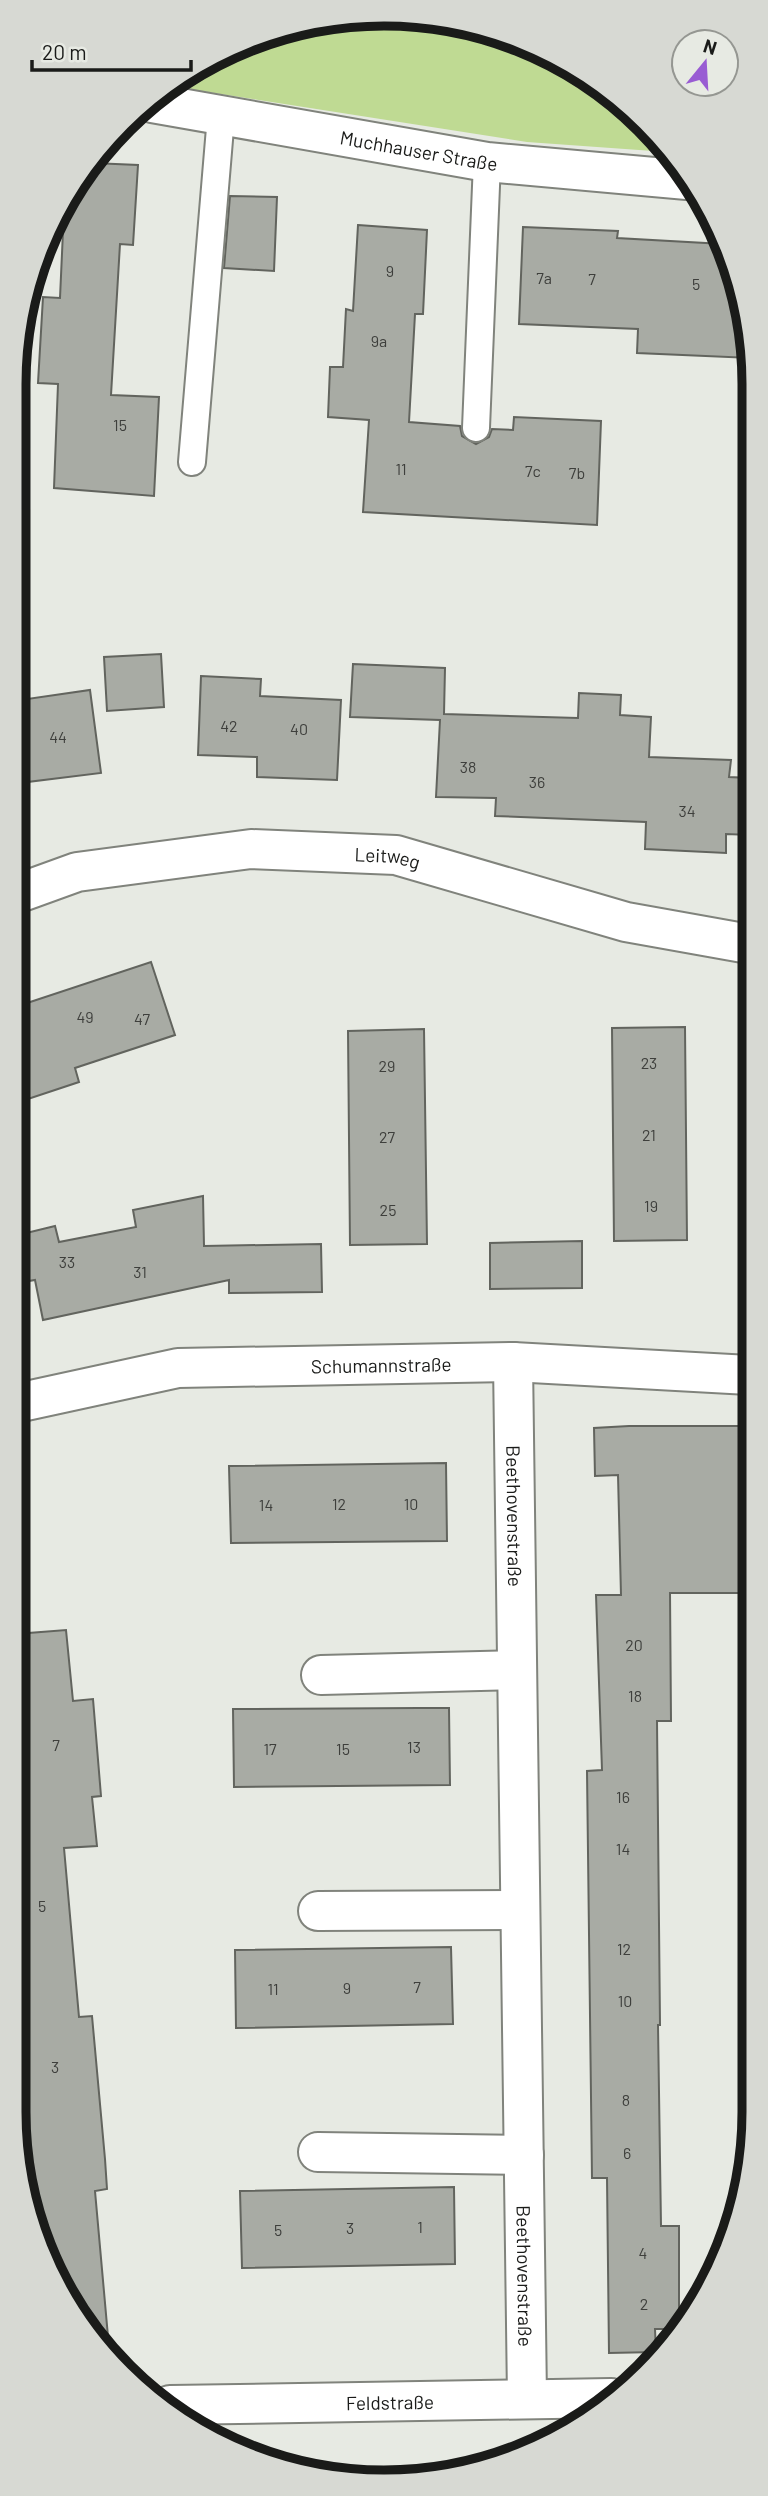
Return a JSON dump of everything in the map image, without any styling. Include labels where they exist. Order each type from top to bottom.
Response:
[{"type":"street","name":"Muchhauser Straße","points":[[160,105],[487,162],[677,179]]},
{"type":"street","name":"Leitweg","points":[[26,891],[78,872],[251,849],[396,855],[626,922],[742,943]]},
{"type":"street","name":"Schumannstraße","points":[[26,1401],[178,1368],[513,1362],[742,1375]]},
{"type":"street","name":"Beethovenstraße","points":[[513,1362],[527,2398]]},
{"type":"street","points":[[321,1675],[517,1670]]},
{"type":"street","points":[[318,1911],[520,1910]]},
{"type":"street","points":[[318,2152],[524,2155]]},
{"type":"street","name":"Feldstraße","points":[[179,2405],[599,2398]]},
{"type":"lane","points":[[192,462],[221,116]]},
{"type":"lane","points":[[476,428],[487,162]]},
{"type":"green space","points":[[361,27],[431,29],[499,45],[563,74],[602,100],[656,151],[527,142],[183,88],[247,53],[291,38]]},
{"type":"building","points":[[102,163],[138,165],[133,245],[120,244],[111,395],[159,397],[154,496],[54,488],[58,384],[38,383],[43,297],[60,298],[63,226],[74,205]]},
{"type":"building","points":[[230,196],[277,197],[274,271],[224,268]]},
{"type":"building","points":[[358,225],[427,230],[423,314],[415,314],[409,422],[460,426],[462,436],[476,444],[489,437],[492,429],[513,430],[514,417],[601,421],[597,525],[363,512],[369,420],[328,417],[330,367],[343,367],[346,309],[353,311]]},
{"type":"building","points":[[523,227],[618,231],[617,238],[713,243],[730,291],[741,358],[637,353],[638,329],[519,324]]},
{"type":"building","points":[[161,654],[164,707],[107,711],[104,657]]},
{"type":"building","points":[[353,664],[445,668],[444,714],[578,718],[579,693],[621,695],[620,715],[651,717],[649,757],[731,760],[729,777],[742,778],[742,835],[726,834],[726,853],[645,849],[646,822],[495,816],[496,798],[436,797],[440,720],[350,717]]},
{"type":"building","points":[[201,676],[261,679],[260,696],[341,700],[337,780],[257,777],[257,757],[198,755]]},
{"type":"building","points":[[90,690],[101,773],[26,782],[26,699]]},
{"type":"building","points":[[151,962],[175,1035],[75,1068],[79,1082],[28,1099],[26,1003]]},
{"type":"building","points":[[685,1027],[687,1240],[614,1241],[612,1028]]},
{"type":"building","points":[[424,1029],[427,1244],[350,1245],[348,1031]]},
{"type":"building","points":[[203,1196],[204,1246],[321,1244],[322,1292],[229,1293],[229,1280],[43,1320],[35,1280],[26,1282],[26,1233],[55,1226],[59,1242],[136,1227],[133,1210]]},
{"type":"building","points":[[582,1241],[582,1288],[490,1289],[490,1243]]},
{"type":"building","points":[[742,1426],[742,1593],[670,1593],[671,1721],[657,1721],[661,2226],[679,2226],[679,2314],[669,2329],[655,2329],[656,2345],[649,2352],[609,2353],[607,2178],[592,2178],[587,1771],[602,1770],[596,1595],[621,1595],[618,1475],[595,1476],[594,1428]]},
{"type":"building","points":[[446,1463],[447,1541],[231,1543],[229,1466]]},
{"type":"building","points":[[66,1630],[73,1701],[93,1699],[101,1796],[92,1797],[97,1846],[64,1848],[79,2017],[92,2016],[105,2159],[107,2189],[95,2191],[108,2340],[74,2291],[53,2249],[38,2205],[29,2159],[26,2112],[26,1633]]},
{"type":"building","points":[[449,1708],[450,1785],[234,1787],[233,1709]]},
{"type":"building","points":[[451,1947],[453,2024],[236,2028],[235,1950]]},
{"type":"building","points":[[454,2187],[455,2264],[242,2268],[240,2191]]}]
